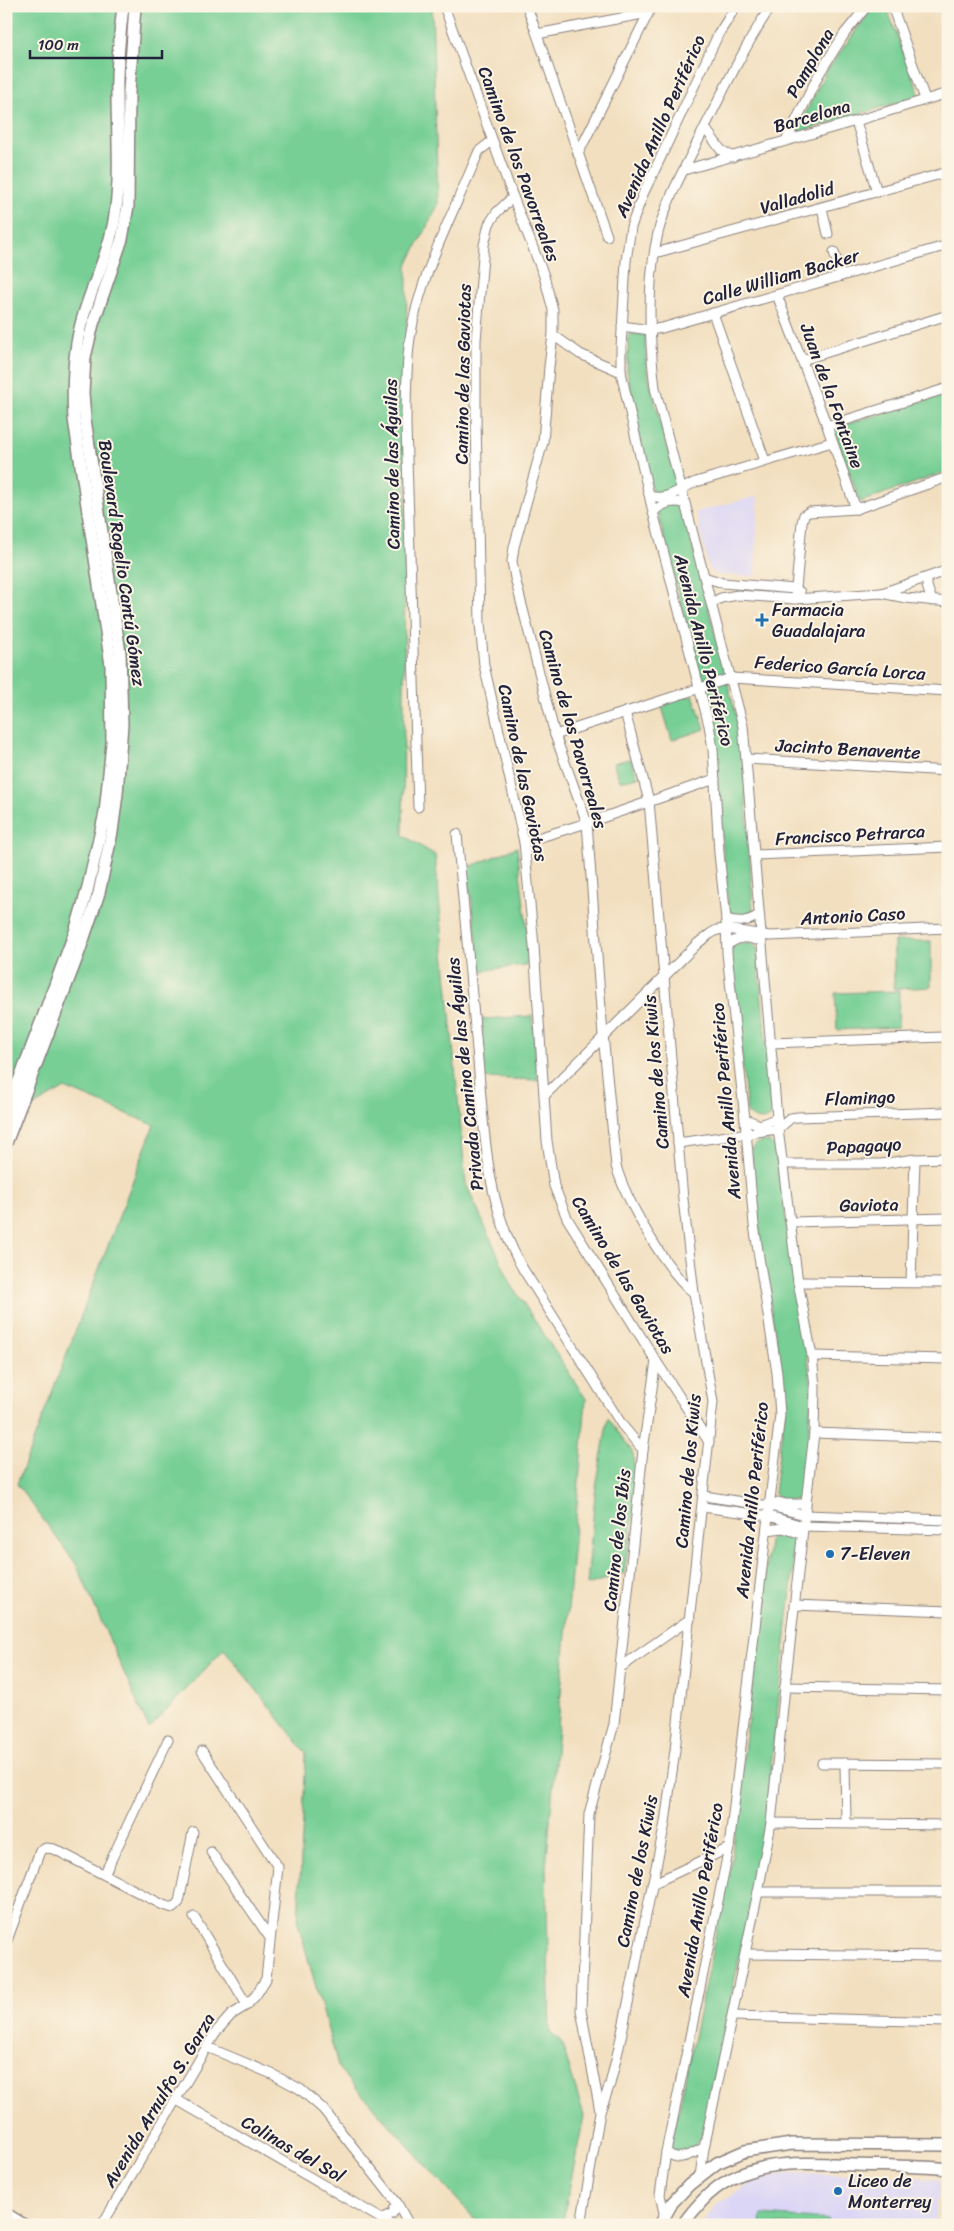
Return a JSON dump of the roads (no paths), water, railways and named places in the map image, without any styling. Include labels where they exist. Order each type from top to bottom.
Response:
[{"type":"main road","name":"Boulevard Rogelio Cantú Gómez","points":[[6,1115],[75,932],[96,857],[105,813],[112,743],[111,665],[74,419],[73,389],[75,352],[83,318],[115,218],[120,184],[117,92],[123,6]]},
{"type":"main road","name":"Boulevard Rogelio Cantú Gómez","points":[[6,1143],[79,952],[99,894],[112,832],[117,794],[122,724],[120,653],[85,419],[83,393],[85,357],[92,324],[122,239],[128,206],[128,92],[135,6]]},
{"type":"main road","points":[[662,2221],[680,2193],[700,2176],[728,2157],[745,2151],[792,2144],[948,2145]]},
{"type":"main road","points":[[683,2225],[686,2218],[711,2192],[727,2180],[751,2169],[777,2164],[922,2166],[948,2169]]},
{"type":"main road","points":[[6,2214],[24,2225]]},
{"type":"street","name":"Camino de los Pavorreales","points":[[444,6],[492,141],[544,276],[553,310],[553,335],[548,367],[543,442],[514,547],[512,561],[555,735],[587,823],[603,1036],[616,1166],[621,1183],[667,1262],[694,1293]]},
{"type":"street","points":[[527,6],[607,236]]},
{"type":"street","name":"Avenida Anillo Periférico","points":[[662,2221],[660,2195],[666,2152],[729,1848],[780,1424],[780,1396],[754,1225],[719,853],[713,749],[700,687],[653,512],[621,372],[622,326],[626,261],[634,219],[643,194],[718,35],[736,6]]},
{"type":"street","name":"Avenida Anillo Periférico","points":[[700,2176],[704,2148],[746,1954],[771,1823],[814,1433],[815,1387],[812,1356],[798,1282],[778,1129],[747,759],[741,716],[655,388],[650,330],[654,253],[659,231],[684,170],[735,68],[771,6]]},
{"type":"street","name":"Pamplona","points":[[787,140],[819,74],[845,33],[867,6]]},
{"type":"street","points":[[892,6],[926,99]]},
{"type":"street","points":[[537,34],[650,10]]},
{"type":"street","points":[[578,154],[650,10]]},
{"type":"street","name":"Barcelona","points":[[684,170],[948,93]]},
{"type":"street","points":[[856,121],[877,192]]},
{"type":"street","points":[[705,128],[721,150],[733,157]]},
{"type":"street","name":"Camino de las Águilas","points":[[418,807],[408,494],[407,367],[410,336],[423,285],[476,158],[479,151],[492,141]]},
{"type":"street","name":"Valladolid","points":[[654,253],[948,172]]},
{"type":"street","name":"Camino de las Gaviotas","points":[[513,197],[497,212],[489,224],[484,245],[476,340],[481,645],[524,842],[545,1095],[547,1141],[554,1186],[567,1218],[709,1442]]},
{"type":"street","points":[[822,208],[828,234]]},
{"type":"street","name":"Calle William Backer","points":[[622,326],[650,330],[948,245]]},
{"type":"street","points":[[834,252],[841,276]]},
{"type":"street","name":"Juan de la Fontaine","points":[[777,294],[856,509]]},
{"type":"street","points":[[712,313],[765,461]]},
{"type":"street","points":[[802,360],[948,315]]},
{"type":"street","points":[[553,335],[580,354],[621,372]]},
{"type":"street","points":[[827,426],[948,388]]},
{"type":"street","points":[[650,496],[662,498],[672,496],[680,488],[832,442]]},
{"type":"street","points":[[795,594],[804,515],[814,510],[842,511],[856,509],[948,478]]},
{"type":"street","points":[[653,512],[663,504],[673,501],[684,503]]},
{"type":"street","points":[[881,594],[948,570]]},
{"type":"street","points":[[704,577],[723,583],[807,596],[881,594],[948,602]]},
{"type":"street","points":[[927,578],[926,586],[932,600]]},
{"type":"street","points":[[712,603],[721,598],[738,595],[795,594]]},
{"type":"street","name":"Federico García Lorca","points":[[555,735],[730,677],[948,691]]},
{"type":"street","name":"Camino de los Kiwis","points":[[581,2225],[600,2112],[610,2084],[619,2047],[665,1823],[703,1507],[713,1402],[694,1293],[678,1143],[649,801],[625,712]]},
{"type":"street","name":"Jacinto Benavente","points":[[747,759],[948,771]]},
{"type":"street","points":[[524,842],[587,823],[715,779]]},
{"type":"street","name":"Privada Camino de las Águilas","points":[[457,834],[486,1150],[497,1208],[514,1254],[523,1269],[622,1425],[643,1450]]},
{"type":"street","name":"Francisco Petrarca","points":[[754,856],[948,847]]},
{"type":"street","points":[[726,919],[739,922],[750,920],[759,915]]},
{"type":"street","name":"Antonio Caso","points":[[761,938],[770,936],[948,928]]},
{"type":"street","points":[[545,1095],[664,976],[710,934],[727,929],[761,938]]},
{"type":"street","points":[[727,945],[745,938],[761,938]]},
{"type":"street","points":[[770,1043],[944,1037]]},
{"type":"street","name":"Flamingo","points":[[778,1129],[791,1118],[798,1117],[948,1112]]},
{"type":"street","points":[[745,1119],[760,1125],[777,1118]]},
{"type":"street","points":[[746,1138],[778,1129]]},
{"type":"street","points":[[678,1143],[746,1138],[760,1135],[768,1135],[780,1142]]},
{"type":"street","name":"Papagayo","points":[[783,1164],[874,1164],[915,1159],[948,1158]]},
{"type":"street","points":[[911,1282],[915,1159]]},
{"type":"street","name":"Gaviota","points":[[790,1222],[948,1218]]},
{"type":"street","points":[[798,1282],[948,1283]]},
{"type":"street","points":[[812,1356],[948,1359]]},
{"type":"street","name":"Camino de los Ibis","points":[[614,1724],[643,1450],[656,1360]]},
{"type":"street","points":[[814,1433],[948,1438]]},
{"type":"street","points":[[704,1496],[805,1515],[948,1520]]},
{"type":"street","points":[[703,1507],[770,1507],[786,1504],[806,1504]]},
{"type":"street","points":[[770,1507],[803,1530]]},
{"type":"street","points":[[767,1530],[783,1528],[803,1530],[948,1530]]},
{"type":"street","points":[[794,1605],[948,1611]]},
{"type":"street","points":[[621,1668],[690,1619]]},
{"type":"street","points":[[785,1687],[948,1690]]},
{"type":"street","name":"Camino de los Kiwis","points":[[600,2112],[581,2010],[582,1969],[589,1814],[614,1724]]},
{"type":"street","points":[[105,1873],[168,1740]]},
{"type":"street","name":"Avenida Arnulfo S. Garza","points":[[102,2225],[177,2100],[206,2047],[222,2024],[230,2015],[247,2005],[266,1979],[278,1867],[202,1751]]},
{"type":"street","points":[[822,1763],[948,1764]]},
{"type":"street","points":[[845,1763],[846,1823]]},
{"type":"street","points":[[771,1823],[948,1825]]},
{"type":"street","points":[[6,1942],[40,1851],[46,1848],[54,1848],[163,1905],[173,1908],[179,1902],[193,1832]]},
{"type":"street","points":[[652,1884],[729,1848]]},
{"type":"street","points":[[211,1852],[270,1938]]},
{"type":"street","points":[[758,1892],[948,1892]]},
{"type":"street","points":[[194,1918],[247,2005]]},
{"type":"street","points":[[746,1954],[948,1956]]},
{"type":"street","points":[[732,2016],[948,2022]]},
{"type":"street","points":[[206,2047],[272,2074],[309,2096],[323,2109],[397,2203],[410,2225]]},
{"type":"street","name":"Colinas del Sol","points":[[177,2100],[392,2225]]},
{"type":"street","points":[[666,2152],[675,2157],[683,2158],[704,2148]]},
{"type":"street","points":[[381,2219],[392,2214],[397,2203]]},
{"type":"place","name":"Farmacia Guadalajara","points":[[762,620]]},
{"type":"place","name":"7-Eleven","points":[[830,1554]]},
{"type":"place","name":"Liceo de Monterrey","points":[[838,2191]]}]
